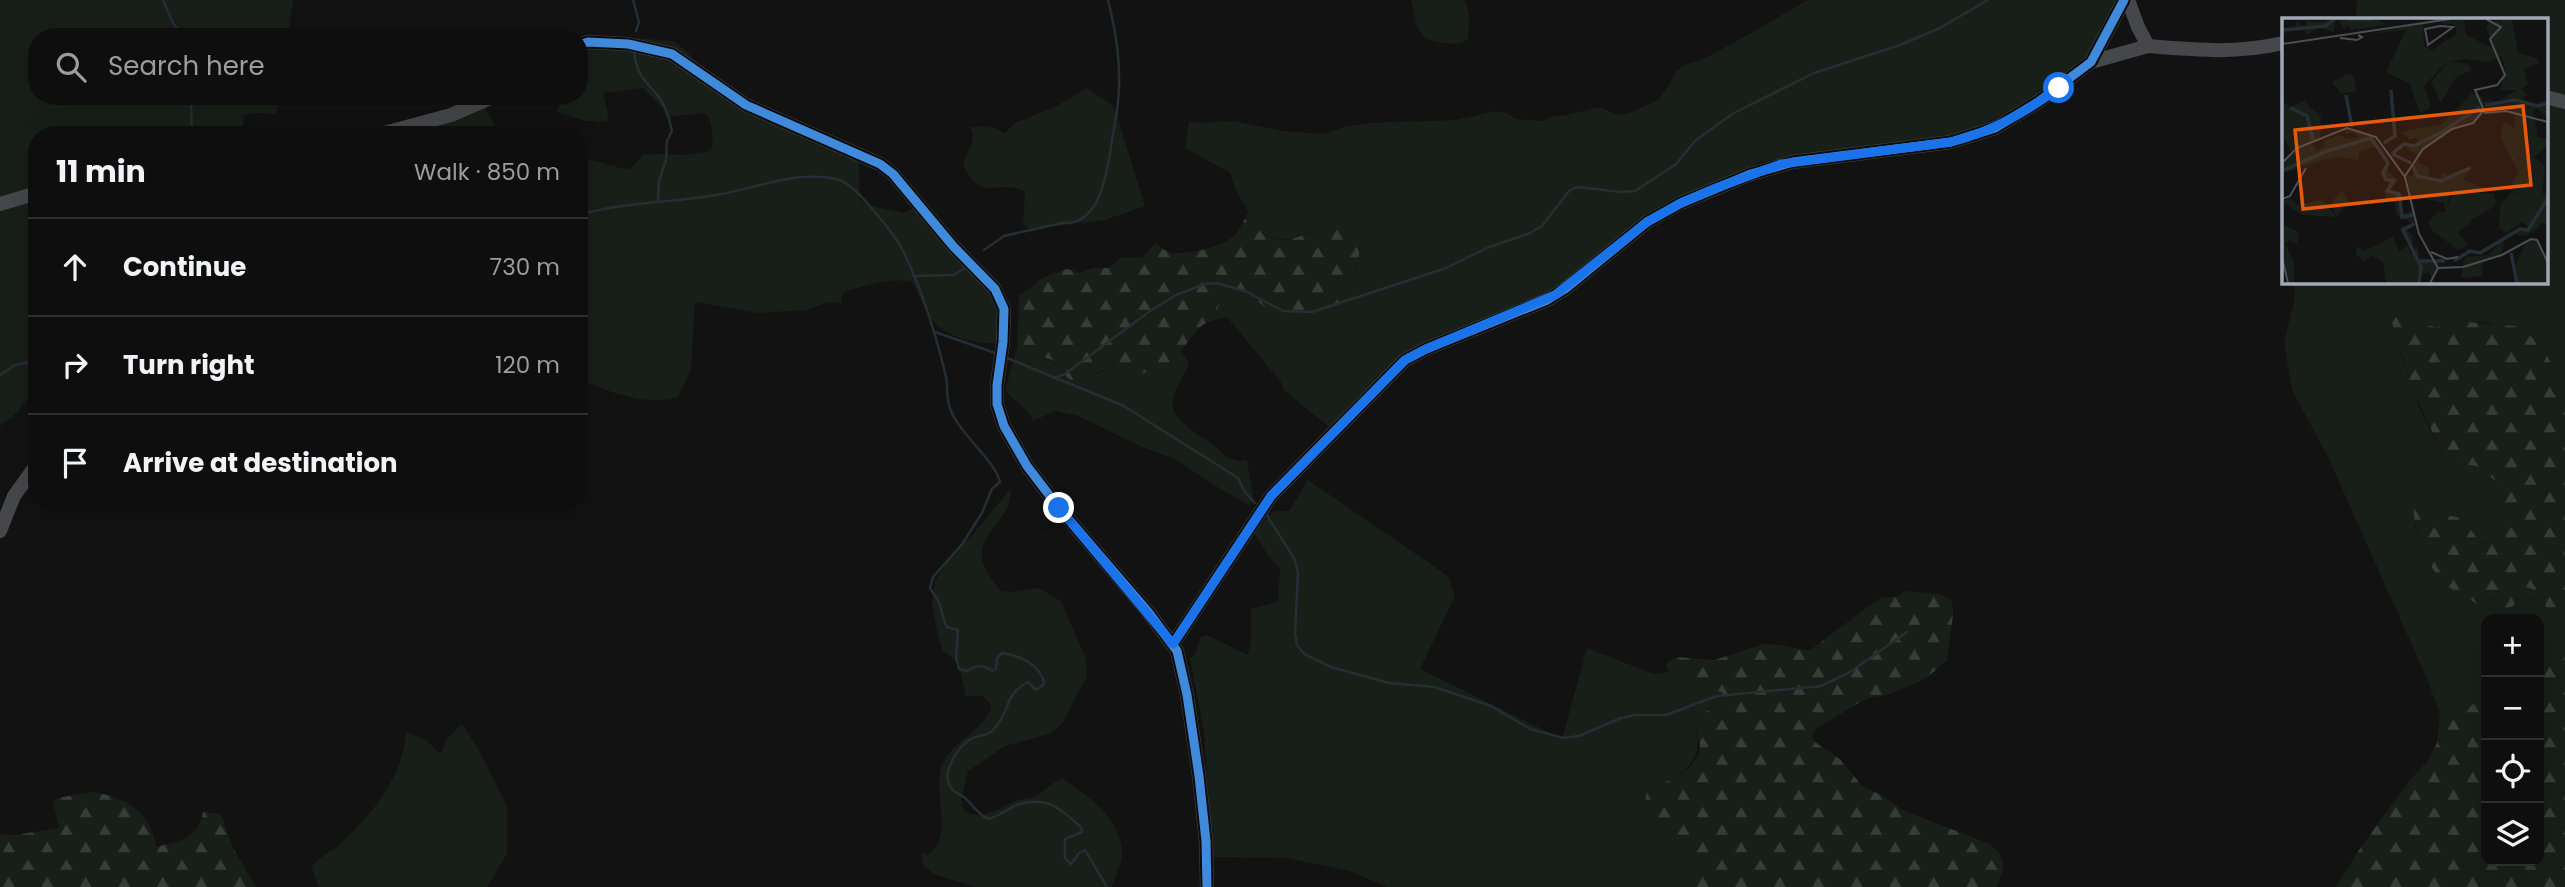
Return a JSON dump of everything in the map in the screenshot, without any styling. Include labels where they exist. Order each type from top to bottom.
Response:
[{"type":"street","points":[[2126,0],[2148,46]]},
{"type":"street","points":[[2091,62],[2126,0]]},
{"type":"street","points":[[588,42],[628,44],[672,54],[746,105],[880,164],[995,289],[1004,309],[1005,324],[997,404],[1004,426],[1013,444],[1059,508],[1173,644],[1180,661],[1199,776],[1206,841],[1207,887]]},
{"type":"street","points":[[1173,644],[1271,496],[1405,360],[1555,295],[1647,222],[1698,195],[1781,164],[1972,137],[1995,128],[2038,102],[2091,62],[2148,46],[2224,52],[2282,43]]},
{"type":"street","points":[[2548,98],[2565,102]]},
{"type":"street","points":[[409,126],[475,105]]},
{"type":"street","points":[[0,204],[28,196]]},
{"type":"street","points":[[0,531],[14,496],[28,477]]},
{"type":"green space","points":[[0,0],[293,0],[289,28],[28,28],[28,105],[278,105],[276,115],[244,115],[242,126],[28,126],[28,397],[10,419],[0,425]]},
{"type":"green space","points":[[1411,0],[1465,0],[1469,14],[1468,39],[1455,44],[1436,42],[1423,36]]},
{"type":"green space","points":[[1808,0],[2131,0],[2098,52],[2054,88],[1969,132],[1970,139],[1760,162],[1736,173],[1693,195],[1583,278],[1413,356],[1335,432],[1284,390],[1281,382],[1227,317],[1214,320],[1227,286],[1245,291],[1276,315],[1296,322],[1322,311],[1344,296],[1349,288],[1358,262],[1361,234],[1349,226],[1337,224],[1285,239],[1272,238],[1255,224],[1230,173],[1185,148],[1189,121],[1233,121],[1282,131],[1324,134],[1347,126],[1457,120],[1495,111],[1516,119],[1543,121],[1553,116],[1595,108],[1618,115],[1629,113],[1658,100],[1676,71],[1685,65],[1701,60],[1737,41]]},
{"type":"green space","points":[[2357,0],[2565,0],[2565,397],[2543,345],[2488,322],[2435,327],[2397,317],[2400,351],[2420,409],[2443,455],[2458,463],[2476,466],[2497,482],[2502,512],[2493,540],[2482,544],[2461,518],[2414,524],[2430,562],[2444,583],[2493,613],[2513,606],[2526,587],[2544,594],[2546,610],[2565,622],[2565,656],[2544,665],[2544,614],[2481,614],[2481,699],[2469,707],[2440,715],[2428,681],[2329,459],[2292,390],[2284,343],[2294,302],[2295,284],[2548,284],[2548,18],[2356,18]]},
{"type":"green space","points":[[606,36],[673,41],[730,92],[858,148],[860,200],[867,205],[903,213],[916,207],[997,297],[1000,344],[967,339],[943,330],[929,316],[912,282],[896,281],[850,290],[843,293],[842,302],[825,303],[806,310],[758,313],[695,302],[691,369],[678,397],[666,400],[641,399],[588,383],[588,160],[630,169],[644,154],[686,155],[711,151],[712,141],[711,126],[706,113],[666,117],[663,108],[643,88],[603,93],[608,113],[607,122],[586,121],[559,113],[557,111],[560,105],[588,105],[588,39]]},
{"type":"green space","points":[[1087,88],[1112,105],[1116,113],[1145,206],[1105,220],[1031,229],[1023,225],[1025,191],[983,187],[970,177],[963,165],[973,137],[970,127],[990,126],[1005,133],[1015,123],[1055,107]]},
{"type":"green space","points":[[468,105],[484,105],[496,126],[400,126],[418,123]]},
{"type":"green space","points":[[1249,212],[1260,231],[1272,238],[1285,240],[1337,224],[1350,226],[1361,234],[1355,275],[1340,301],[1296,322],[1277,316],[1249,295],[1227,286],[1214,320],[1195,332],[1177,356],[1155,370],[1124,378],[1115,367],[1072,381],[1052,360],[1017,353],[1019,296],[1044,277],[1067,269],[1080,273],[1093,268],[1109,268],[1120,258],[1142,258],[1155,243],[1165,251],[1175,253],[1213,247],[1234,236]]},
{"type":"green space","points":[[2395,314],[2435,327],[2467,322],[2515,326],[2543,345],[2565,397],[2565,622],[2546,610],[2544,594],[2526,587],[2513,606],[2493,614],[2445,584],[2433,569],[2416,527],[2413,508],[2461,518],[2482,544],[2493,540],[2502,512],[2497,482],[2476,466],[2458,463],[2443,455],[2413,390],[2392,322]]},
{"type":"green space","points":[[1017,347],[1017,353],[1051,361],[1065,377],[1097,374],[1115,367],[1119,371],[1170,362],[1181,351],[1189,363],[1174,394],[1173,408],[1184,423],[1227,458],[1247,460],[1253,497],[1250,506],[1177,460],[1140,446],[1078,416],[1055,411],[1033,421],[1029,413],[1005,391]]},
{"type":"green space","points":[[1308,480],[1448,576],[1455,596],[1420,669],[1562,739],[1587,648],[1654,674],[1669,672],[1686,681],[1723,692],[1721,701],[1707,709],[1696,732],[1698,743],[1692,762],[1677,775],[1648,787],[1645,801],[1680,844],[1693,869],[1677,887],[1387,887],[1350,871],[1287,858],[1212,857],[1204,732],[1190,658],[1194,657],[1201,636],[1207,635],[1248,655],[1251,642],[1251,609],[1278,602],[1280,568],[1254,533],[1274,511],[1289,511]]},
{"type":"green space","points":[[1011,488],[1009,503],[983,546],[982,558],[987,573],[1001,591],[1038,588],[1061,601],[1086,659],[1087,676],[1064,721],[1052,733],[1005,746],[968,771],[961,800],[963,810],[978,815],[991,813],[1037,795],[1062,778],[1100,808],[1114,826],[1122,853],[1112,887],[976,887],[934,874],[923,865],[921,853],[930,854],[937,845],[940,834],[939,786],[943,763],[954,748],[984,721],[991,705],[983,696],[966,696],[958,662],[943,651],[932,605],[935,581],[949,558],[968,540]]},
{"type":"green space","points":[[1905,591],[1939,594],[1952,600],[1953,614],[1947,661],[1923,680],[1855,705],[1816,729],[1812,738],[1841,760],[1862,786],[1883,796],[1902,810],[1990,844],[2003,863],[1997,887],[1677,887],[1693,869],[1680,844],[1645,801],[1648,787],[1673,779],[1694,762],[1700,745],[1697,728],[1700,718],[1721,701],[1723,693],[1686,681],[1669,672],[1666,664],[1676,657],[1715,660],[1763,644],[1809,651],[1880,598],[1895,597]]},
{"type":"green space","points":[[2565,656],[2565,887],[2336,887],[2361,847],[2410,780],[2427,762],[2437,743],[2440,715],[2469,707],[2481,699],[2481,866],[2544,866],[2544,665]]},
{"type":"green space","points":[[462,724],[477,747],[507,807],[507,854],[487,887],[319,887],[311,866],[331,850],[332,852],[381,799],[398,768],[406,732],[424,739],[441,754],[446,740]]},
{"type":"green space","points":[[92,792],[117,798],[139,811],[150,827],[157,847],[181,840],[193,833],[203,812],[221,814],[233,848],[256,887],[0,887],[0,834],[15,835],[59,828],[53,801]]},
{"type":"waterway","points":[[163,0],[177,28]]},
{"type":"waterway","points":[[633,0],[639,22],[636,31]]},
{"type":"waterway","points":[[984,250],[1004,236],[1076,221],[1087,214],[1095,204],[1106,176],[1119,98],[1117,47],[1108,0]]},
{"type":"waterway","points":[[1054,378],[1065,374],[1150,311],[1176,295],[1205,284],[1216,283],[1245,291],[1283,311],[1312,312],[1446,268],[1542,226],[1569,191],[1577,187],[1635,191],[1676,164],[1695,141],[1732,114],[1814,73],[1900,45],[1938,29],[1988,0]]},
{"type":"waterway","points":[[634,52],[638,70],[665,107],[672,131],[667,141],[666,160],[659,181],[658,202]]},
{"type":"waterway","points":[[191,105],[192,126]]},
{"type":"waterway","points":[[588,213],[716,195],[790,179],[821,177],[836,179],[850,186],[886,225],[908,261],[933,328],[946,377],[950,408],[960,427],[991,465],[1000,482],[992,489],[982,513],[963,543],[933,577],[930,588],[939,602],[947,627],[958,630],[956,658],[959,669],[967,671],[979,666],[992,671],[996,669],[997,658],[1002,653],[1033,665],[1044,682],[1036,690],[1028,682],[1020,687],[992,731],[971,739],[961,748],[949,769],[949,783],[953,790],[989,819],[1016,805],[1030,802],[1055,806],[1081,827],[1082,832],[1065,839],[1065,858],[1071,864],[1079,853],[1085,850],[1107,887]]},
{"type":"waterway","points":[[913,276],[953,275],[967,267]]},
{"type":"waterway","points":[[935,332],[998,354]]},
{"type":"waterway","points":[[1007,358],[1124,406],[1238,478],[1244,491],[1255,503]]},
{"type":"waterway","points":[[0,375],[15,365],[28,363]]},
{"type":"waterway","points":[[1266,514],[1294,558],[1298,572],[1295,633],[1297,645],[1304,654],[1331,667],[1389,683],[1434,687],[1491,706],[1530,729],[1564,738],[1579,736],[1621,718],[1666,715],[1717,696],[1821,686],[1850,672],[1907,632]]},
{"type":"cycle path","points":[[1173,644],[1271,496],[1405,360],[1547,300],[1565,289],[1647,222],[1681,203],[1751,174],[1793,162],[1951,142],[1995,128],[2038,102],[2091,62],[2124,0]]},
{"type":"cycle path","points":[[588,42],[628,44],[672,54],[746,105],[880,164],[893,174],[953,246],[995,289],[1004,309],[997,385],[997,404],[1004,426],[1027,466],[1059,508],[1149,613],[1177,651],[1187,695],[1199,776],[1206,841],[1207,887]]},
{"type":"route","points":[[1059,508],[1173,644],[1271,496],[1405,360],[1555,295],[1647,222],[1716,188],[1781,164],[1972,137],[1995,128],[2059,88]]}]
